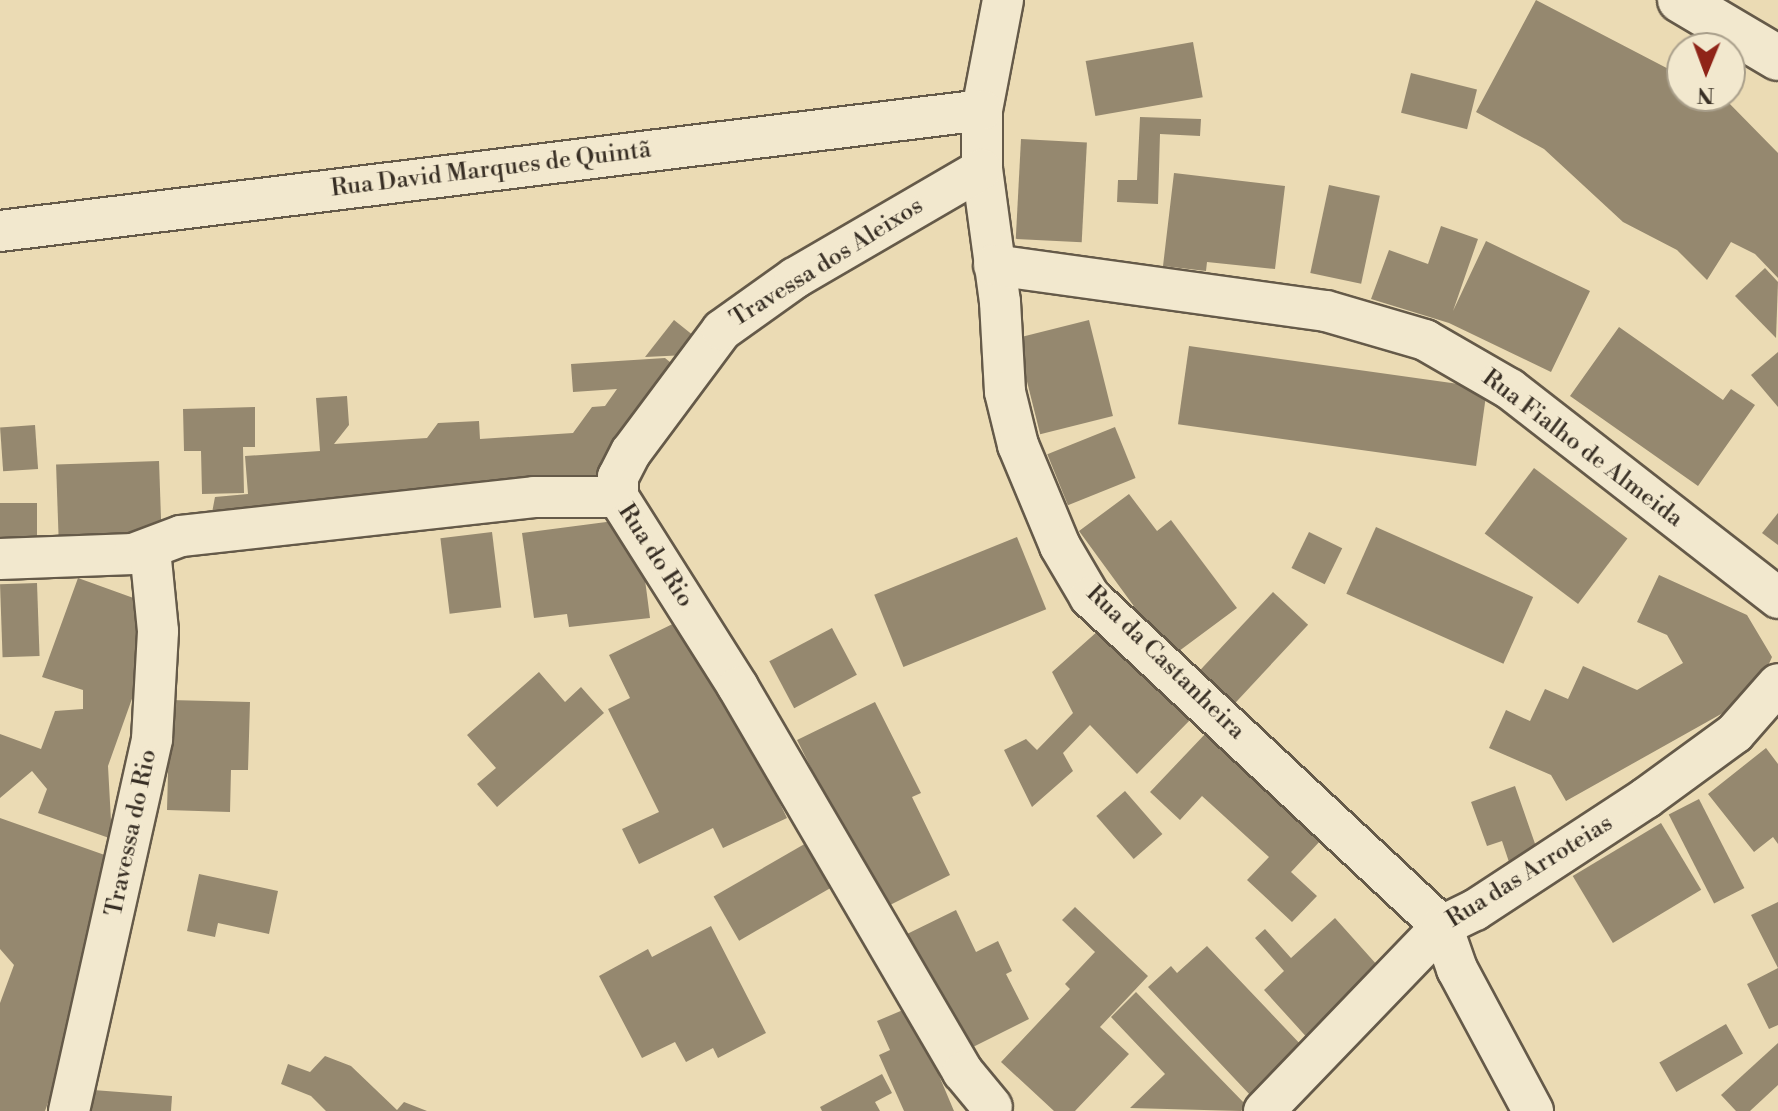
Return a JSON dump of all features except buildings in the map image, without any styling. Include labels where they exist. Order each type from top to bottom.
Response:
[{"type":"street","name":"Rua da Castanheira","points":[[1003,0],[982,110],[982,169],[1005,392],[1018,445],[1060,546],[1090,597],[1442,926]]},
{"type":"street","points":[[1680,0],[1778,58]]},
{"type":"street","name":"Rua David Marques de Quintã","points":[[0,231],[982,110]]},
{"type":"street","name":"Travessa dos Aleixos","points":[[618,497],[618,477],[631,452],[722,330],[795,278],[982,169]]},
{"type":"street","name":"Rua Fialho de Almeida","points":[[994,265],[1326,311],[1425,340],[1510,389],[1778,598]]},
{"type":"street","name":"Rua do Rio","points":[[0,559],[150,550],[181,536],[534,497],[618,497],[738,687],[963,1072],[993,1110]]},
{"type":"street","name":"Travessa do Rio","points":[[69,1111],[152,739],[158,631],[150,550]]},
{"type":"street","name":"Rua das Arroteias","points":[[1264,1111],[1442,926],[1475,910],[1646,798],[1735,733],[1778,684]]},
{"type":"street","points":[[1442,926],[1457,969],[1533,1111]]}]
